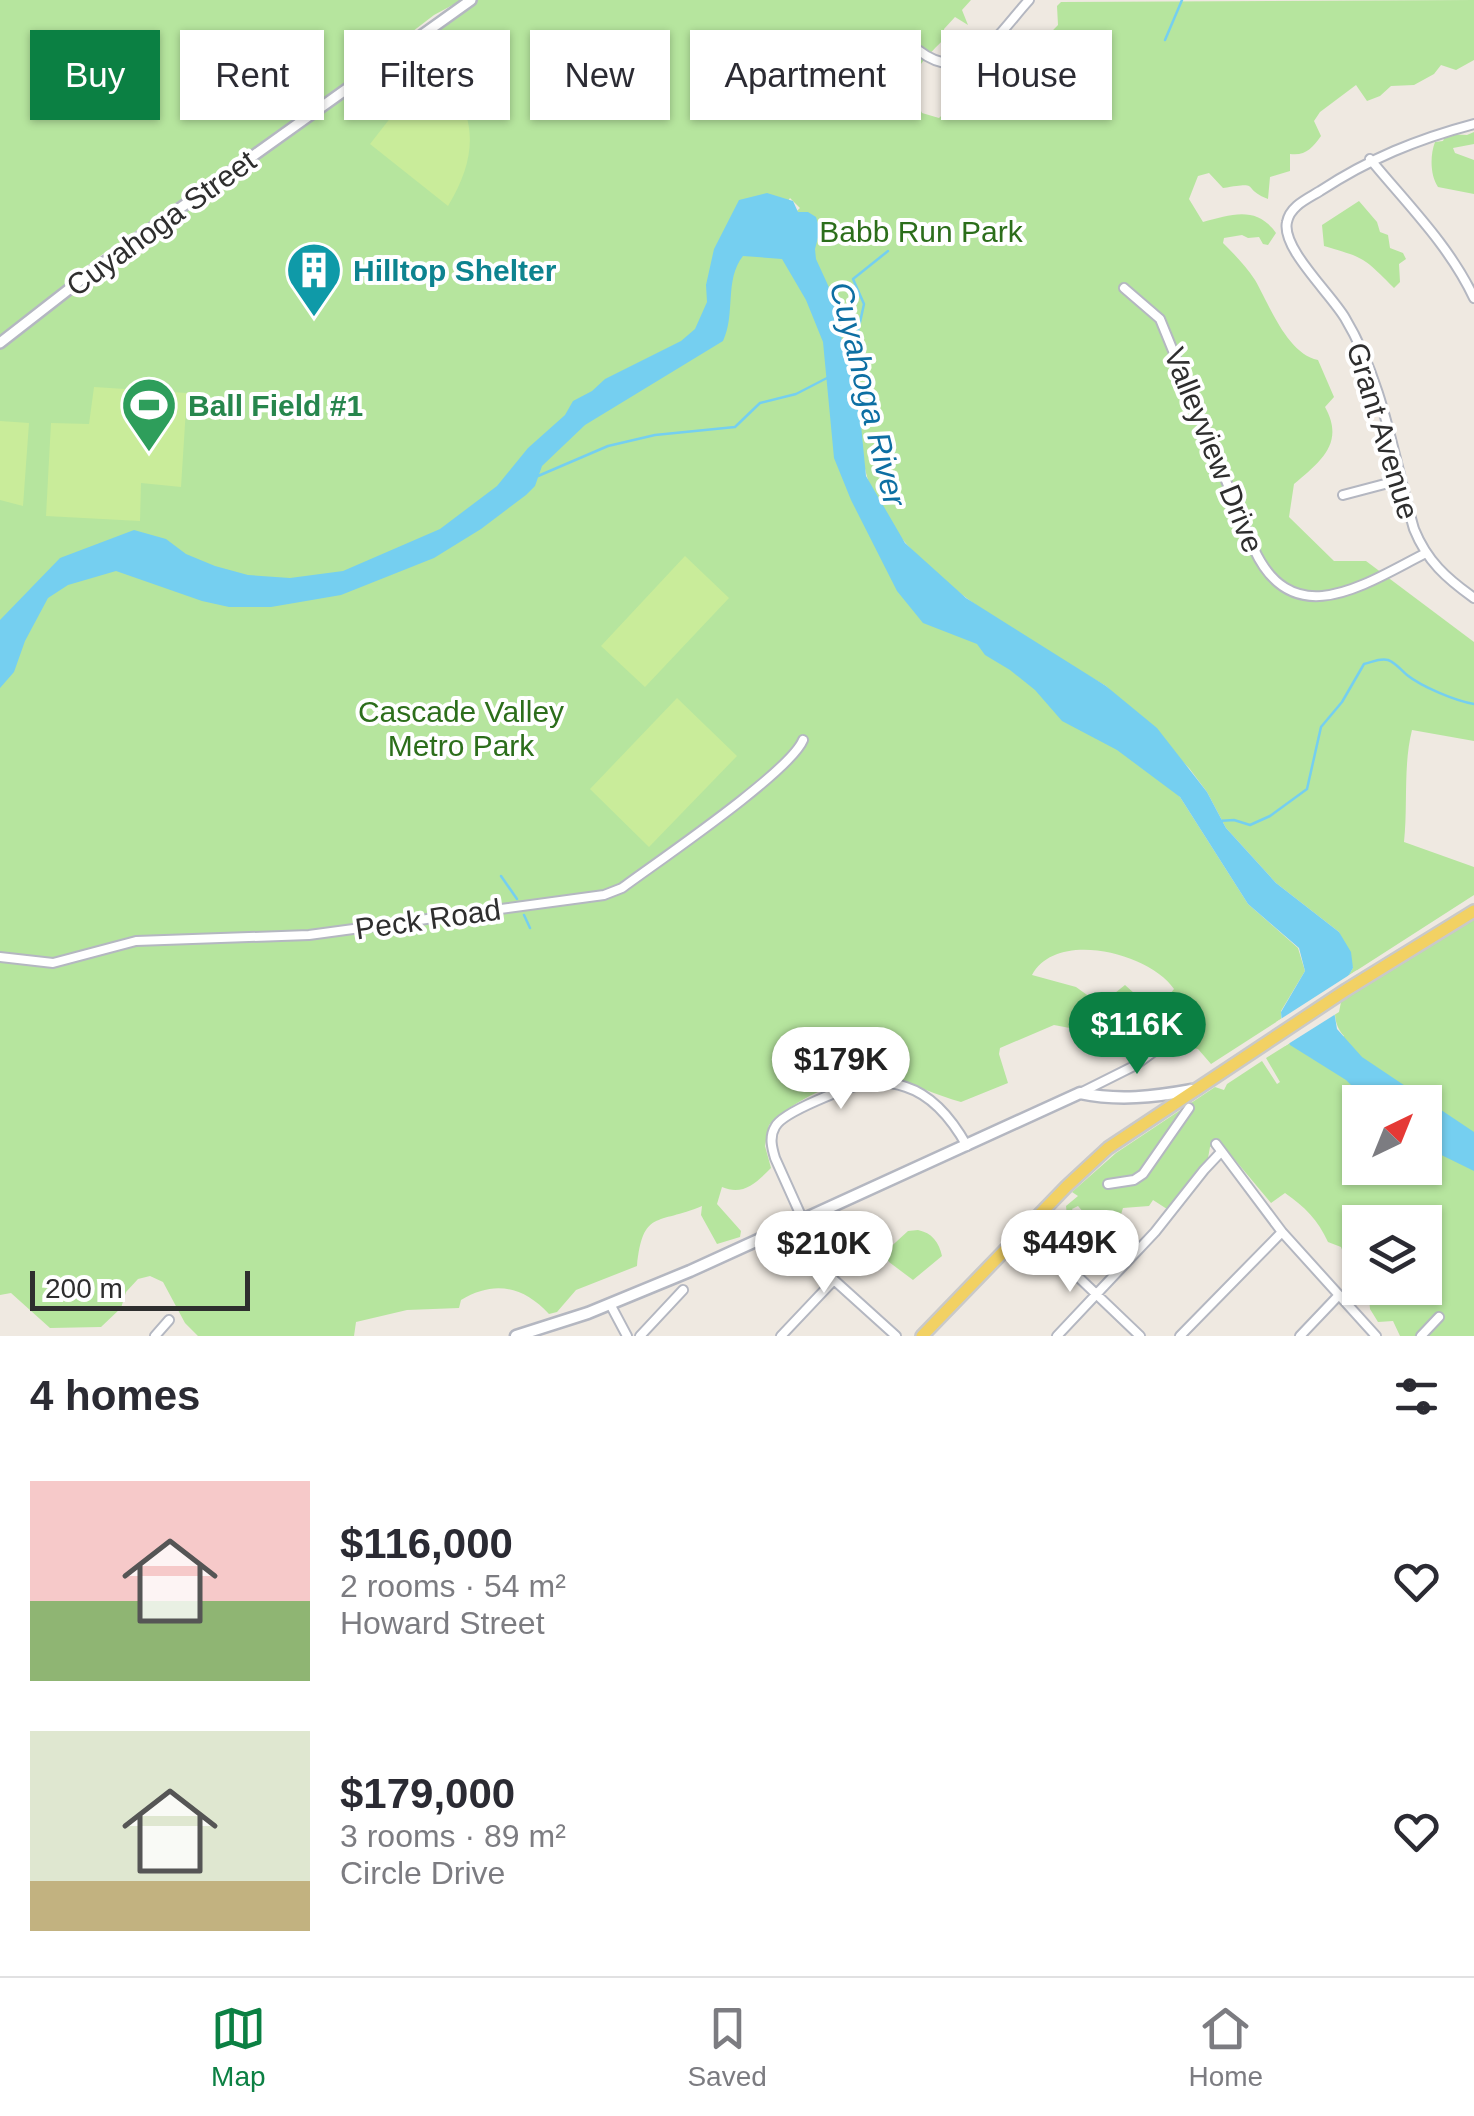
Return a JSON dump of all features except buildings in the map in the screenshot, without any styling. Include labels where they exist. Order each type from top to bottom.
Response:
[{"type":"main road","points":[[922,1336],[1108,1148],[1474,910]]},
{"type":"main road","points":[[516,1336],[610,1304],[1080,1093],[1133,1098],[1192,1090]]},
{"type":"street","name":"Cuyahoga Street","points":[[0,343],[96,269],[470,0]]},
{"type":"street","points":[[921,52],[944,65],[968,61],[986,47],[1028,0]]},
{"type":"street","points":[[1474,124],[1370,159],[1466,270],[1474,298]]},
{"type":"street","name":"Grant Avenue","points":[[1370,159],[1291,212],[1286,223],[1288,242],[1344,315],[1364,354],[1424,554],[1443,576],[1474,598]]},
{"type":"street","name":"Valleyview Drive","points":[[1124,288],[1156,314],[1163,326],[1254,549],[1264,571],[1276,584],[1304,596],[1338,594],[1424,554]]},
{"type":"street","points":[[1343,495],[1400,480]]},
{"type":"street","name":"Peck Road","points":[[0,957],[53,963],[136,941],[309,935],[604,895],[622,888],[728,809],[791,759],[804,740]]},
{"type":"street","points":[[1080,1093],[1117,1076],[1182,1030]]},
{"type":"street","points":[[896,1336],[834,1280],[820,1258],[775,1158],[772,1134],[779,1121],[867,1083],[905,1087],[922,1094],[948,1116],[968,1146]]},
{"type":"street","points":[[1108,1184],[1134,1180],[1144,1174],[1189,1108]]},
{"type":"street","points":[[1057,1336],[1155,1232],[1219,1148],[1282,1232],[1376,1336]]},
{"type":"street","points":[[1026,1228],[1140,1336]]},
{"type":"street","points":[[1180,1336],[1282,1232]]},
{"type":"street","points":[[781,1336],[834,1280]]},
{"type":"street","points":[[640,1336],[683,1290]]},
{"type":"street","points":[[1300,1336],[1339,1295]]},
{"type":"street","points":[[610,1304],[627,1336]]},
{"type":"street","points":[[1420,1336],[1439,1317]]},
{"type":"street","points":[[155,1336],[169,1320]]},
{"type":"green space","points":[[0,0],[462,0],[414,30],[344,30],[344,84],[324,99],[324,30],[180,30],[180,120],[295,120],[93,261],[0,338]]},
{"type":"green space","name":"Cascade Valley Metro Park","points":[[471,0],[971,0],[962,10],[968,25],[955,17],[941,30],[941,42],[921,64],[921,30],[690,30],[690,120],[921,120],[921,111],[941,116],[941,120],[1112,120],[1112,30],[1053,30],[1058,25],[1057,6],[1061,2],[1474,0],[1474,60],[1456,70],[1441,65],[1434,74],[1414,85],[1391,86],[1367,101],[1356,85],[1320,112],[1314,121],[1321,136],[1308,150],[1290,154],[1290,171],[1270,177],[1268,199],[1247,186],[1223,188],[1209,173],[1198,176],[1189,199],[1203,222],[1251,215],[1276,233],[1268,245],[1259,237],[1242,235],[1224,238],[1223,243],[1252,275],[1288,338],[1307,356],[1318,360],[1334,397],[1325,407],[1331,420],[1331,441],[1321,459],[1294,484],[1289,517],[1334,561],[1366,561],[1474,642],[1474,741],[1412,730],[1404,842],[1474,867],[1474,895],[1348,976],[1353,968],[1339,932],[1276,883],[1226,828],[1189,768],[1106,686],[965,597],[902,539],[880,507],[866,473],[856,382],[834,415],[926,616],[1101,706],[1180,797],[1248,904],[1298,948],[1305,971],[1281,1011],[1281,1019],[1211,1064],[1198,1049],[1184,1046],[1189,1030],[1184,1022],[1166,1029],[1134,1011],[1115,993],[1125,985],[1144,1002],[1165,1000],[1174,989],[1162,976],[1145,965],[1103,951],[1061,953],[1044,961],[1032,975],[1076,987],[1136,1030],[1076,1007],[1072,1010],[1078,1021],[1075,1029],[1054,1025],[1000,1048],[1008,1083],[961,1102],[901,1082],[877,1079],[843,1083],[810,1096],[769,1125],[765,1146],[771,1168],[743,1189],[722,1187],[717,1204],[741,1231],[740,1237],[717,1244],[701,1215],[702,1206],[663,1218],[643,1235],[637,1266],[576,1290],[557,1312],[549,1314],[529,1297],[496,1288],[461,1300],[459,1308],[407,1310],[356,1322],[354,1336],[198,1336],[185,1323],[163,1282],[150,1276],[138,1279],[126,1292],[121,1308],[101,1327],[50,1328],[11,1293],[0,1295],[0,343],[310,120],[324,120],[324,110],[344,95],[344,120],[510,120],[510,30],[431,30]],"holes":[[[790,198],[800,208],[753,253]]]},
{"type":"green space","points":[[389,120],[467,120],[466,168],[448,206],[370,144]]},
{"type":"green space","points":[[1474,132],[1474,144],[1453,148],[1455,153],[1474,160],[1474,194],[1438,187],[1432,165],[1435,142],[1443,141],[1446,134]]},
{"type":"green space","points":[[1359,201],[1377,222],[1380,232],[1388,235],[1390,248],[1403,253],[1406,259],[1399,264],[1400,282],[1394,288],[1363,260],[1324,246],[1322,225]]},
{"type":"green space","points":[[94,387],[187,393],[181,487],[141,483],[140,521],[46,516],[51,423],[89,424]]},
{"type":"green space","points":[[0,421],[29,423],[23,506],[0,500]]},
{"type":"green space","points":[[685,556],[729,598],[645,687],[601,646]]},
{"type":"green space","points":[[677,698],[737,756],[649,847],[590,789]]},
{"type":"green space","points":[[1474,911],[1474,1336],[1400,1336],[1393,1321],[1378,1322],[1370,1309],[1370,1305],[1442,1305],[1442,1205],[1342,1205],[1342,1250],[1328,1242],[1305,1209],[1285,1193],[1271,1203],[1220,1142],[1210,1147],[1208,1158],[1167,1209],[1153,1200],[1149,1206],[1123,1208],[1117,1227],[1098,1235],[1078,1206],[1072,1209],[1081,1225],[1067,1216],[1066,1206],[1078,1196],[1072,1192],[1116,1153],[1215,1087],[1224,1090],[1262,1061],[1277,1084],[1280,1082],[1266,1058],[1290,1043],[1313,1059],[1344,1036],[1335,1017],[1337,995]]},
{"type":"green space","points":[[918,1230],[934,1239],[942,1256],[913,1280],[889,1262],[884,1253],[908,1231]]},
{"type":"water","points":[[767,193],[793,201],[798,212],[816,217],[820,230],[816,259],[838,307],[842,342],[857,384],[866,476],[905,543],[966,598],[1106,686],[1157,728],[1207,792],[1226,828],[1276,883],[1339,932],[1351,952],[1353,968],[1337,995],[1337,1029],[1362,1057],[1404,1085],[1351,1085],[1290,1045],[1281,1012],[1305,971],[1299,948],[1248,904],[1180,797],[1117,750],[1062,721],[1035,690],[985,655],[977,644],[923,623],[897,591],[834,458],[823,342],[806,300],[782,259],[743,256],[734,276],[723,341],[585,425],[542,466],[535,486],[526,495],[434,558],[341,595],[271,607],[229,607],[202,601],[116,571],[68,585],[48,598],[14,672],[0,688],[0,620],[60,558],[134,530],[166,539],[186,554],[215,566],[248,575],[290,578],[343,571],[440,529],[497,486],[528,448],[565,415],[573,401],[605,379],[681,341],[695,329],[707,302],[706,285],[714,249],[739,200]]},
{"type":"water","points":[[1442,1111],[1474,1132],[1474,1171],[1442,1155]]},
{"type":"pier","points":[[1357,970],[1342,997],[1339,1012],[1285,1046],[1276,1022]]},
{"type":"waterway","points":[[1165,40],[1182,0]]},
{"type":"waterway","name":"Cuyahoga River","points":[[844,353],[855,345],[864,304],[853,279],[888,251]]},
{"type":"waterway","points":[[538,476],[608,446],[655,435],[735,427],[760,403],[796,394],[827,378]]},
{"type":"waterway","points":[[1218,821],[1250,825],[1270,816],[1307,789],[1321,727],[1342,702],[1364,664],[1388,660],[1421,684],[1474,704]]},
{"type":"waterway","points":[[501,876],[517,899]]},
{"type":"waterway","points":[[524,915],[530,928]]},
{"type":"place","name":"Hilltop Shelter","points":[[314,319]]},
{"type":"place","name":"Ball Field #1","points":[[149,454]]},
{"type":"park label","name":"Babb Run Park","points":[[921,231]]}]
